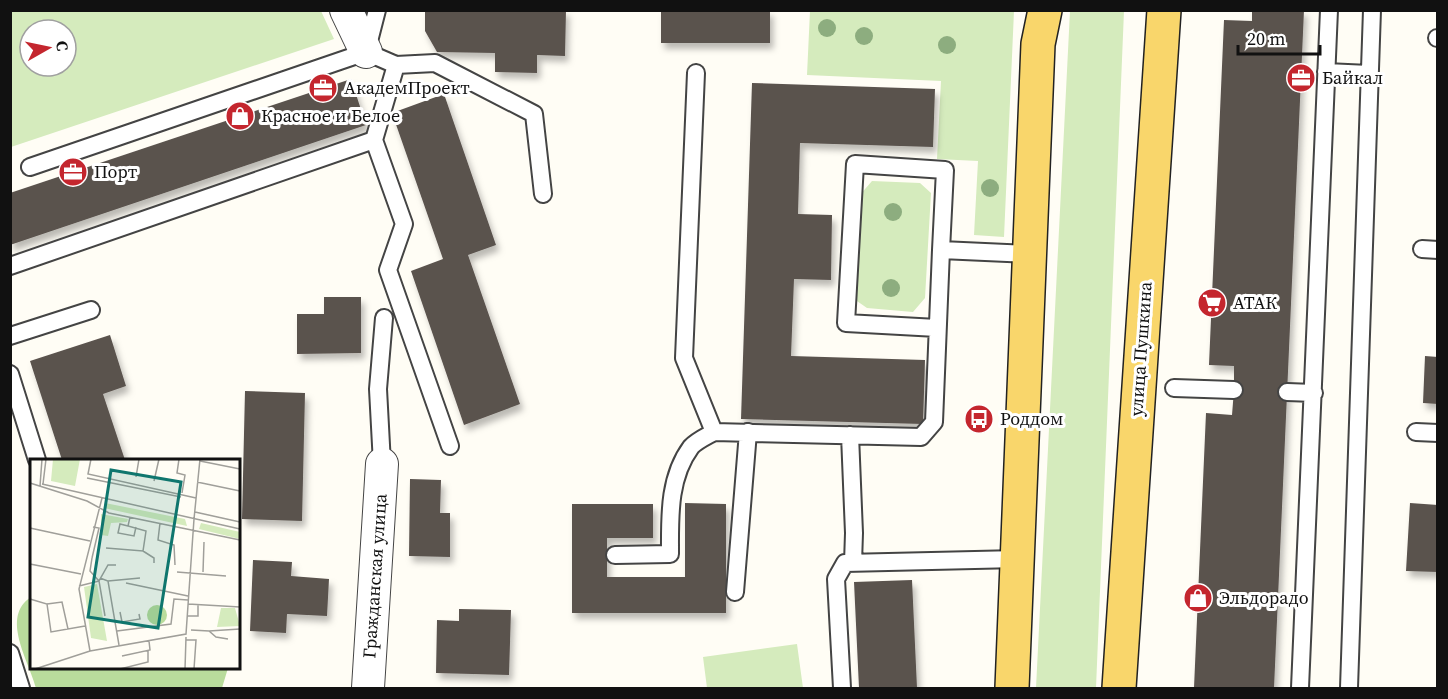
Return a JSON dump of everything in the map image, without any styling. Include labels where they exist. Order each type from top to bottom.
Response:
[{"type":"main road","points":[[1012,688],[1038,44],[1045,10]]},
{"type":"main road","name":"улица Пушкина","points":[[1119,688],[1164,10]]},
{"type":"street","points":[[346,10],[366,52]]},
{"type":"street","name":"Гражданская улица","points":[[368,688],[382,464]]},
{"type":"lane","points":[[366,52],[377,10]]},
{"type":"lane","points":[[1300,688],[1329,10]]},
{"type":"lane","points":[[1349,688],[1372,10]]},
{"type":"lane","points":[[30,167],[366,52],[396,64],[435,63],[534,114],[543,194]]},
{"type":"lane","points":[[396,64],[374,140],[404,224],[388,270],[450,446]]},
{"type":"lane","points":[[1326,72],[1370,74]]},
{"type":"lane","points":[[696,73],[684,357],[714,432]]},
{"type":"lane","points":[[10,266],[374,140]]},
{"type":"lane","points":[[615,555],[670,554],[670,507],[677,474],[692,446],[714,432],[921,437],[934,422],[945,170],[855,164],[846,323],[937,328]]},
{"type":"lane","points":[[941,250],[1030,254]]},
{"type":"lane","points":[[10,336],[91,310]]},
{"type":"lane","points":[[382,464],[378,389],[384,318]]},
{"type":"lane","points":[[10,374],[37,459]]},
{"type":"lane","points":[[1174,388],[1234,390]]},
{"type":"lane","points":[[1287,392],[1314,393]]},
{"type":"lane","points":[[735,592],[748,432]]},
{"type":"lane","points":[[1416,432],[1437,433]]},
{"type":"lane","points":[[850,435],[853,563]]},
{"type":"lane","points":[[842,688],[836,579],[845,563],[1018,559]]},
{"type":"lane","points":[[10,653],[21,688]]},
{"type":"green space","points":[[10,11],[321,11],[334,39],[11,147]]},
{"type":"green space","points":[[810,11],[1014,11],[1004,237],[974,235],[978,161],[937,159],[941,81],[807,75]]},
{"type":"green space","points":[[1070,11],[1124,11],[1096,688],[1036,688]]},
{"type":"green space","points":[[872,181],[920,183],[931,193],[925,298],[913,312],[867,308],[854,299],[859,196]]},
{"type":"green space","points":[[30,598],[30,669],[228,669],[222,688],[36,688],[19,640],[17,627],[22,606]]},
{"type":"green space","points":[[797,644],[803,688],[707,688],[703,657]]},
{"type":"building","points":[[425,10],[566,10],[565,56],[537,55],[537,73],[495,72],[495,53],[437,52],[425,31]]},
{"type":"building","points":[[661,10],[770,10],[770,43],[661,43]]},
{"type":"building","points":[[1252,10],[1304,10],[1274,688],[1194,688],[1206,413],[1232,415],[1234,390],[1234,366],[1209,365],[1224,20],[1252,21]]},
{"type":"building","points":[[351,79],[366,125],[10,245],[10,193]]},
{"type":"building","points":[[752,83],[935,89],[933,147],[800,143],[798,214],[832,215],[831,280],[794,279],[791,356],[925,360],[923,424],[741,419]]},
{"type":"building","points":[[444,94],[496,245],[468,255],[520,404],[464,425],[411,271],[443,259],[392,113]]},
{"type":"building","points":[[324,297],[361,297],[361,353],[297,354],[297,314],[324,314]]},
{"type":"building","points":[[110,335],[126,386],[103,394],[125,459],[62,459],[30,361]]},
{"type":"building","points":[[1425,356],[1438,357],[1438,404],[1423,403]]},
{"type":"building","points":[[245,391],[305,393],[302,521],[242,519]]},
{"type":"building","points":[[410,479],[441,480],[440,513],[450,513],[450,557],[409,556]]},
{"type":"building","points":[[685,503],[726,504],[726,613],[572,613],[572,504],[653,504],[653,538],[607,538],[607,577],[685,577]]},
{"type":"building","points":[[1410,503],[1438,505],[1438,572],[1406,571]]},
{"type":"building","points":[[253,560],[292,562],[291,576],[329,579],[327,616],[287,614],[286,633],[250,631]]},
{"type":"building","points":[[912,580],[917,688],[859,688],[854,582]]},
{"type":"building","points":[[459,609],[511,610],[509,675],[436,673],[437,620],[459,621]]},
{"type":"place","name":"Байкал","points":[[1301,78]]},
{"type":"place","name":"АкадемПроект","points":[[323,88]]},
{"type":"place","name":"Красное и Белое","points":[[240,116]]},
{"type":"place","name":"Порт","points":[[73,172]]},
{"type":"place","name":"АТАК","points":[[1212,303]]},
{"type":"place","name":"Роддом","points":[[979,419]]},
{"type":"place","name":"Эльдорадо","points":[[1198,598]]}]
